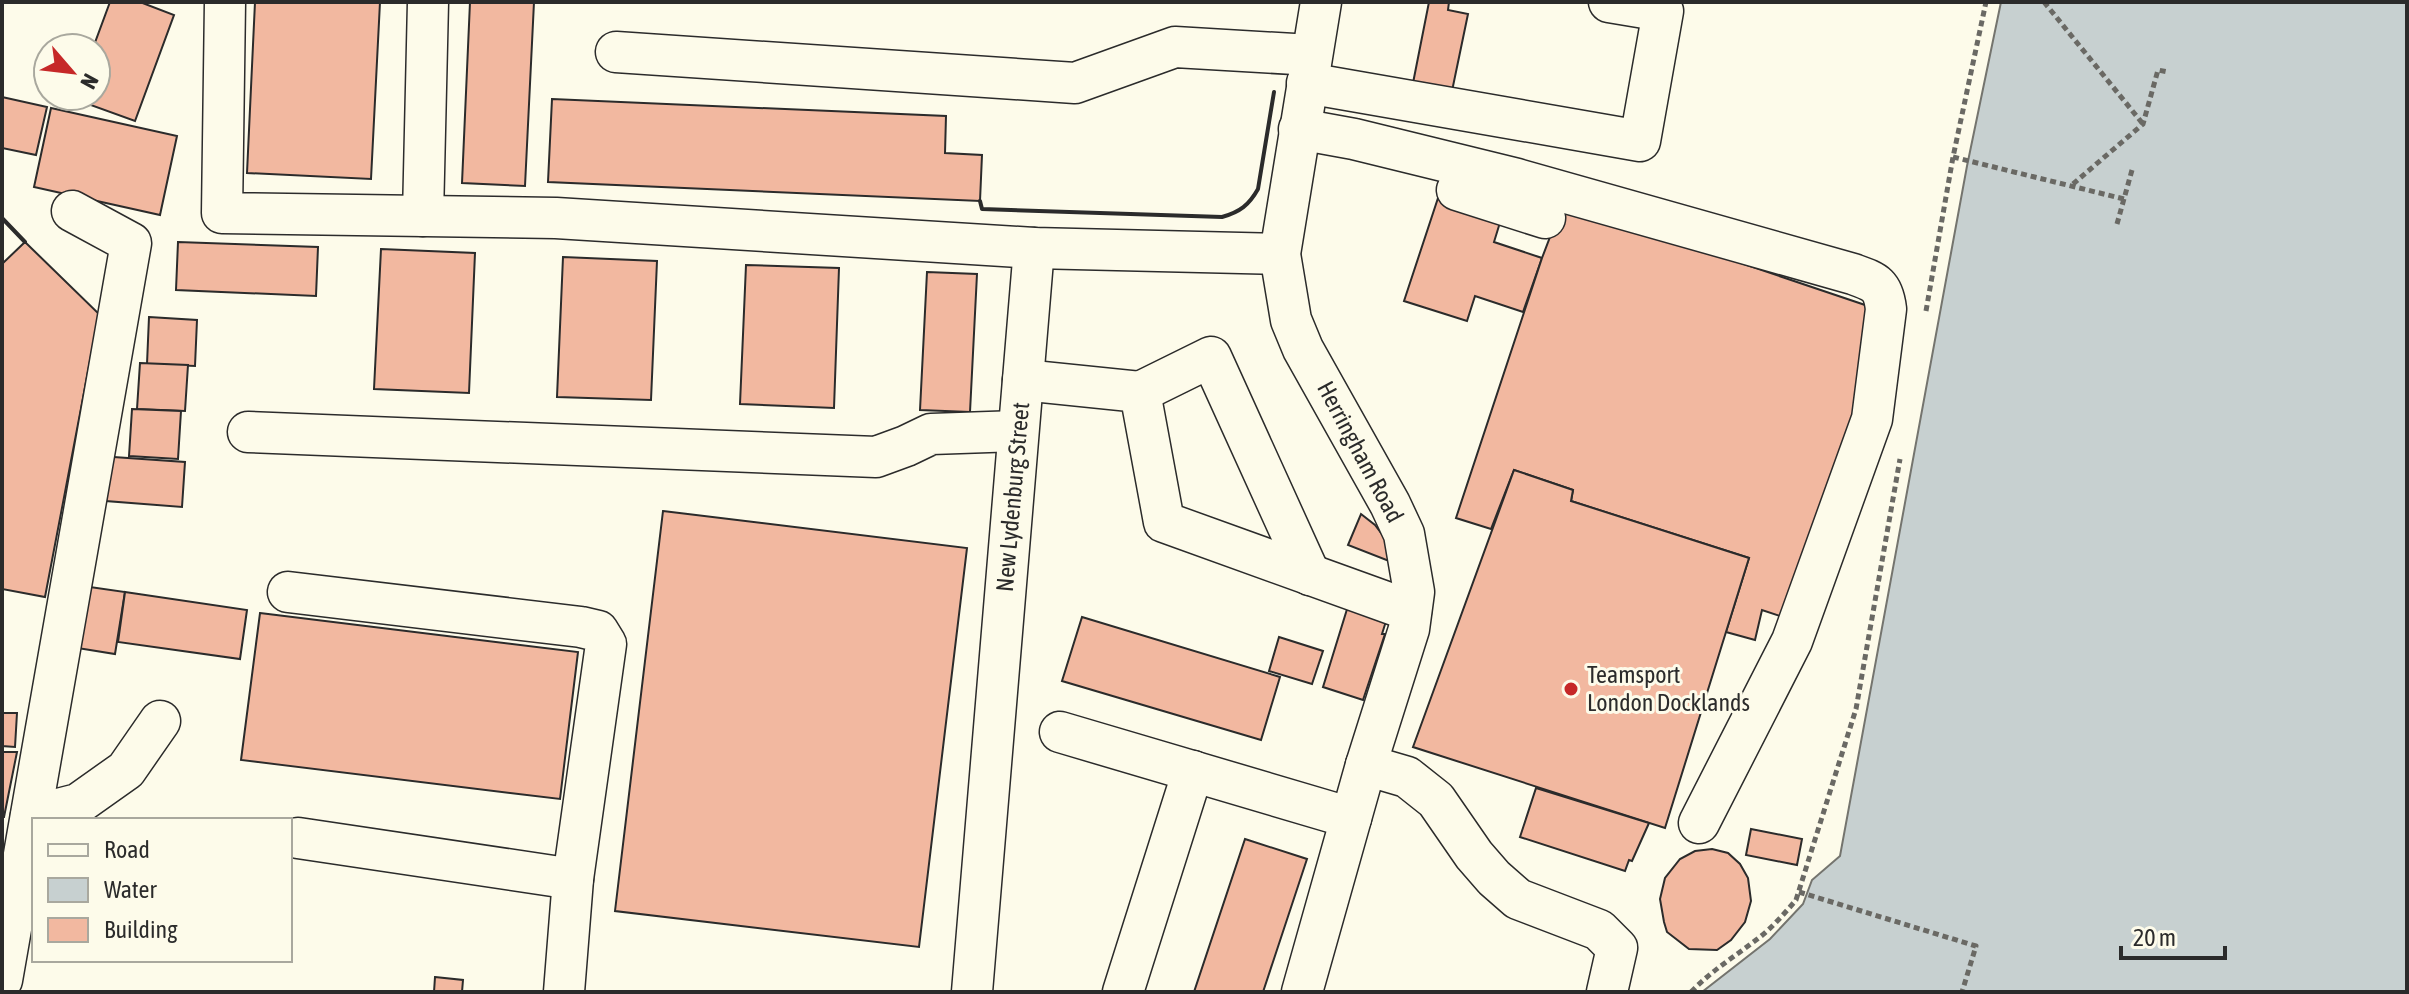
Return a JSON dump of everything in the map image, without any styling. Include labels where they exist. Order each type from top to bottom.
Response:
[{"type":"street","points":[[225,2],[222,213],[556,218],[1034,248],[1280,254]]},
{"type":"street","points":[[423,216],[428,2]]},
{"type":"street","name":"Herringham Road","points":[[1302,992],[1366,765],[1409,629],[1414,592],[1404,534],[1303,349],[1291,320],[1280,254],[1321,2]]},
{"type":"street","points":[[616,52],[1075,83],[1175,47],[1309,69],[1640,141],[1663,11],[1609,2]]},
{"type":"street","points":[[1299,129],[1354,139],[1517,179],[1840,270],[1879,286],[1884,294],[1886,309],[1872,419],[1792,641],[1699,823]]},
{"type":"street","points":[[1411,154],[1413,169],[1421,177],[1545,218]]},
{"type":"street","points":[[2,980],[131,243],[72,211]]},
{"type":"street","name":"New Lydenburg Street","points":[[972,992],[1034,248]]},
{"type":"street","points":[[1023,380],[1140,392],[1211,357],[1310,575]]},
{"type":"street","points":[[1140,392],[1164,522],[1411,611]]},
{"type":"street","points":[[248,432],[876,457],[931,434],[1018,431]]},
{"type":"street","points":[[288,592],[598,631],[606,644],[573,879],[564,992]]},
{"type":"street","points":[[31,816],[78,804],[126,770],[160,721]]},
{"type":"street","points":[[1060,732],[1351,818]]},
{"type":"street","points":[[1366,765],[1407,777],[1436,800],[1474,855],[1518,899],[1599,930],[1617,948],[1607,992]]},
{"type":"street","points":[[1123,992],[1193,771]]},
{"type":"street","points":[[298,838],[573,879]]},
{"type":"street","points":[[2,989],[32,992]]},
{"type":"path","points":[[2044,2],[2143,124]]},
{"type":"path","points":[[2072,185],[2143,124],[2158,70],[2168,72]]},
{"type":"path","points":[[1953,157],[2124,199]]},
{"type":"path","points":[[2117,224],[2132,170]]},
{"type":"path","points":[[1691,992],[1703,979],[1757,939],[1796,900],[1856,709]]},
{"type":"path","points":[[1799,892],[1976,946],[1962,992]]},
{"type":"water","points":[[2001,2],[2407,2],[2407,992],[1702,992],[1770,939],[1803,904],[1812,880],[1840,856],[1967,166]]},
{"type":"building","points":[[110,2],[140,2],[174,15],[135,121],[110,112],[112,32],[99,32]]},
{"type":"building","points":[[255,2],[380,2],[371,179],[247,173]]},
{"type":"building","points":[[470,2],[534,2],[525,186],[462,183]]},
{"type":"building","points":[[1429,2],[1449,2],[1448,10],[1468,14],[1452,91],[1413,83]]},
{"type":"building","points":[[2,97],[32,104],[32,112],[46,112],[36,155],[2,148]]},
{"type":"building","points":[[552,99],[946,116],[945,153],[982,155],[980,201],[548,182]]},
{"type":"building","points":[[50,112],[69,112],[177,136],[160,215],[34,187]]},
{"type":"building","points":[[1439,195],[1502,216],[1494,242],[1542,258],[1523,312],[1475,296],[1467,321],[1404,301]]},
{"type":"building","points":[[1563,203],[1874,308],[1861,422],[1795,621],[1762,610],[1755,640],[1726,632],[1749,558],[1571,501],[1573,490],[1514,470],[1491,529],[1456,518]]},
{"type":"building","points":[[25,242],[99,314],[45,597],[2,589],[2,264]]},
{"type":"building","points":[[178,242],[318,247],[316,296],[176,290]]},
{"type":"building","points":[[381,249],[475,253],[469,393],[374,389]]},
{"type":"building","points":[[563,257],[657,261],[651,400],[557,397]]},
{"type":"building","points":[[746,265],[839,268],[834,408],[740,404]]},
{"type":"building","points":[[927,272],[977,274],[970,412],[920,410]]},
{"type":"building","points":[[149,317],[197,320],[195,366],[147,364]]},
{"type":"building","points":[[140,363],[188,365],[185,411],[137,409]]},
{"type":"building","points":[[132,409],[181,411],[178,459],[129,456]]},
{"type":"building","points":[[99,456],[185,462],[182,507],[93,500]]},
{"type":"building","name":"Teamsport London Docklands","points":[[1514,470],[1573,490],[1571,501],[1749,558],[1665,828],[1413,747]]},
{"type":"building","points":[[663,511],[967,548],[919,947],[615,911]]},
{"type":"building","points":[[1361,514],[1375,525],[1387,541],[1389,561],[1348,545]]},
{"type":"building","points":[[76,585],[125,592],[115,654],[65,646]]},
{"type":"building","points":[[125,592],[247,610],[240,659],[118,642]]},
{"type":"building","points":[[1348,606],[1387,618],[1382,634],[1385,634],[1363,700],[1323,687]]},
{"type":"building","points":[[260,613],[578,652],[560,799],[241,760]]},
{"type":"building","points":[[1082,617],[1280,677],[1261,740],[1062,681]]},
{"type":"building","points":[[1279,637],[1323,651],[1312,684],[1269,671]]},
{"type":"building","points":[[2,713],[17,713],[15,747],[2,746]]},
{"type":"building","points":[[2,752],[17,752],[4,817],[2,817]]},
{"type":"building","points":[[1536,788],[1649,823],[1625,871],[1520,837]]},
{"type":"building","points":[[1751,829],[1802,839],[1797,865],[1746,855]]},
{"type":"building","points":[[1245,839],[1307,859],[1263,992],[1194,992]]},
{"type":"building","points":[[1712,849],[1728,853],[1740,864],[1748,878],[1751,901],[1745,922],[1731,940],[1717,950],[1689,949],[1667,932],[1660,899],[1665,878],[1680,859],[1695,851]]},
{"type":"building","points":[[435,977],[463,980],[462,992],[434,992]]},
{"type":"wall","points":[[980,201],[982,209],[1228,215],[1243,207],[1258,189],[1274,92]]},
{"type":"wall","points":[[2,218],[25,242]]},
{"type":"place","name":"Teamsport London Docklands","points":[[1571,689]]}]
